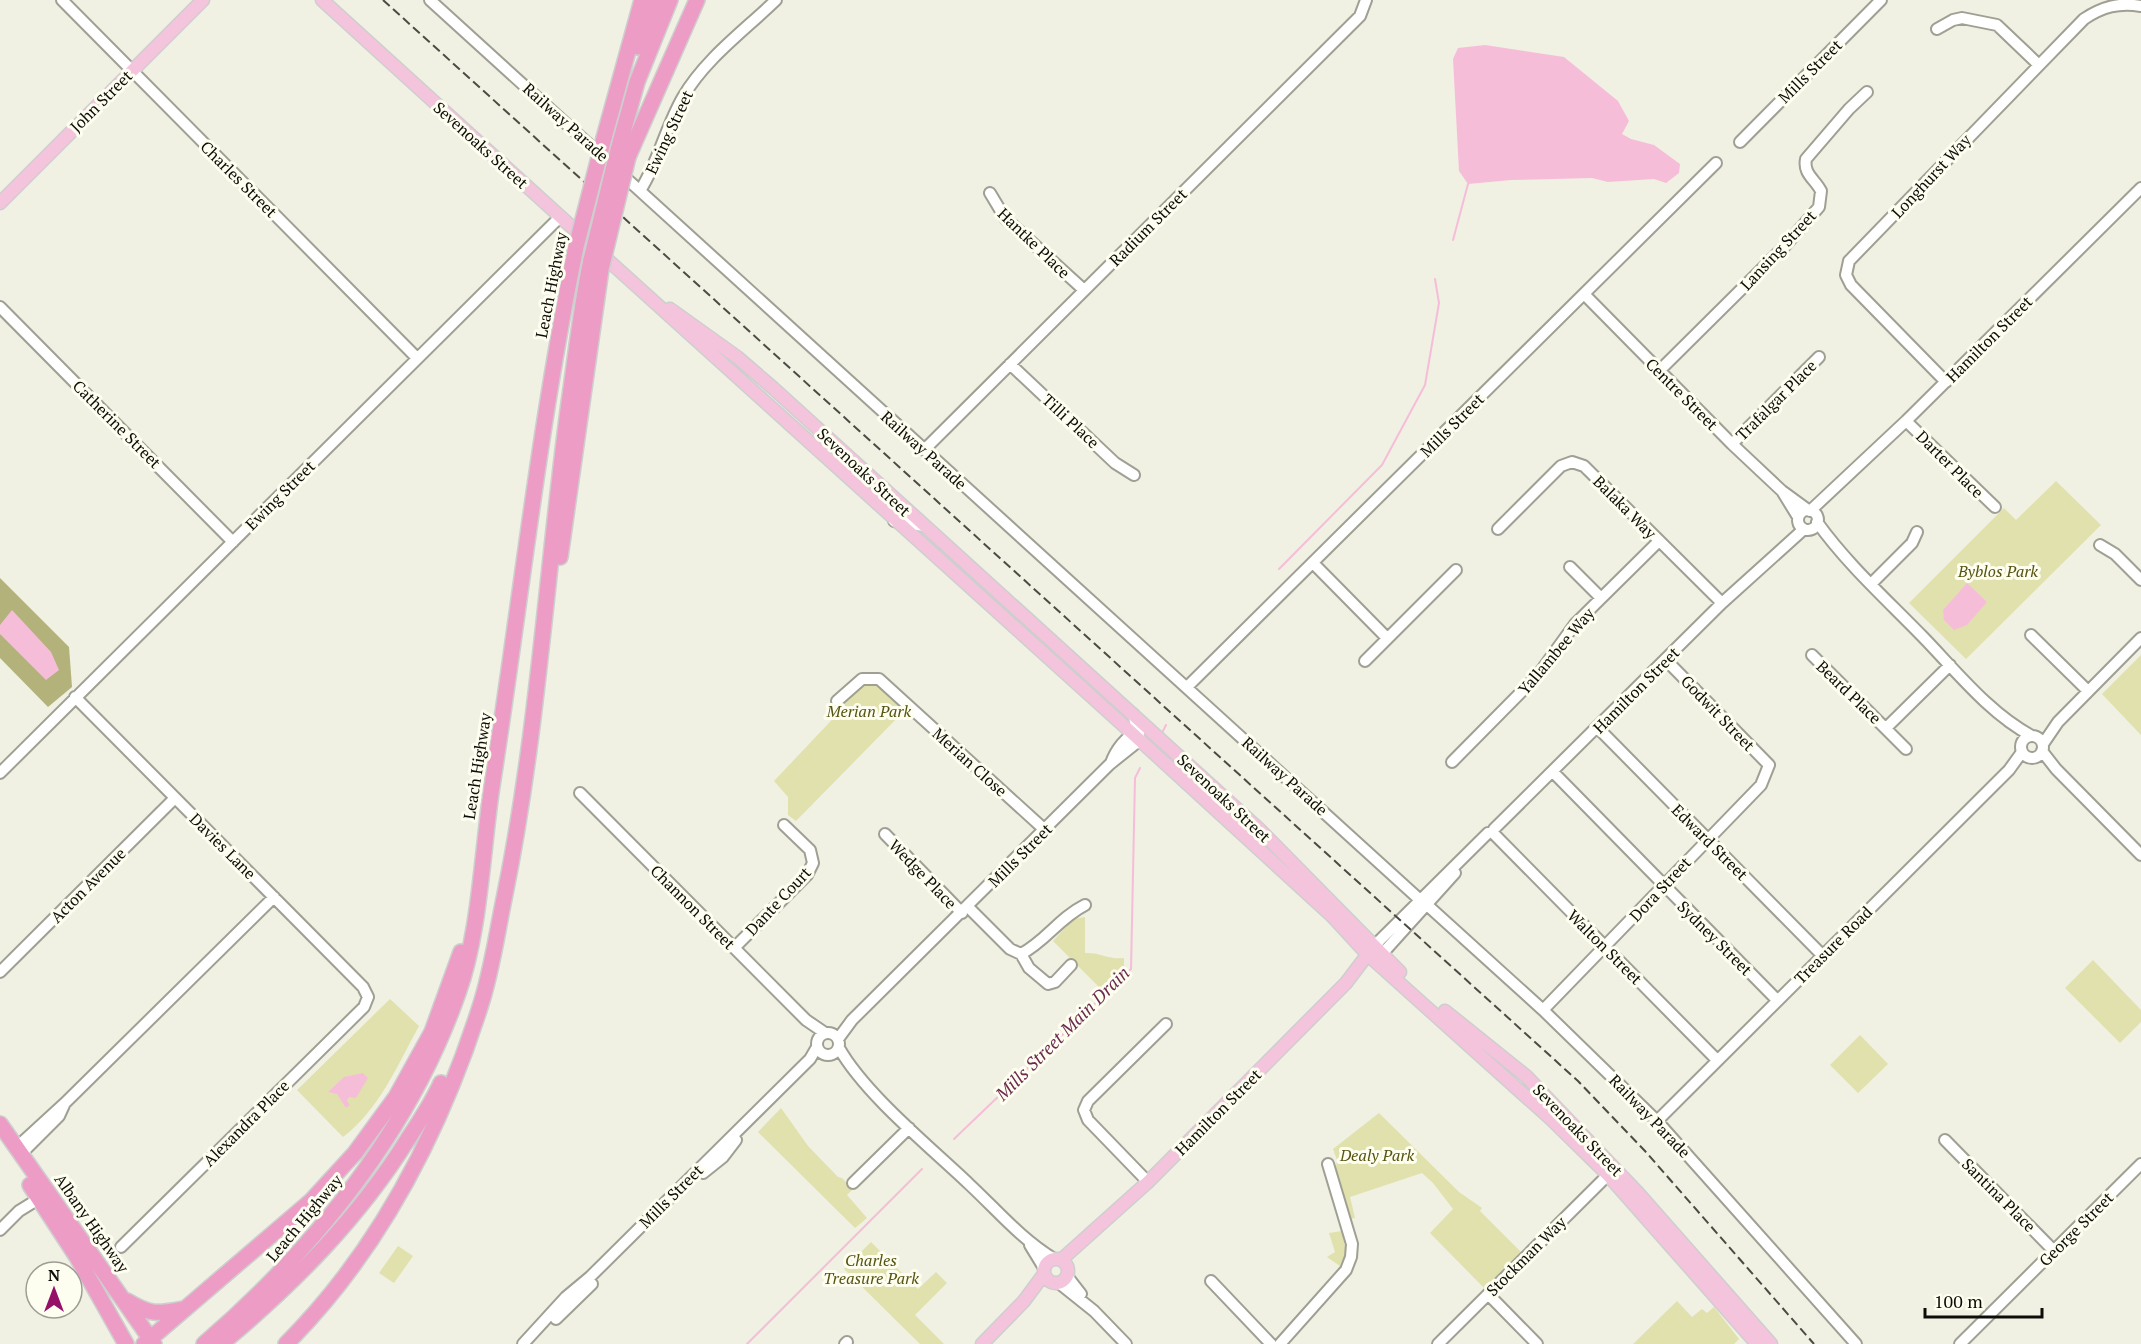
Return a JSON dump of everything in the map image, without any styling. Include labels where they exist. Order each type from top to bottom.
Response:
[{"type":"highway","points":[[611,114],[642,0]]},
{"type":"highway","points":[[611,114],[656,0]]},
{"type":"highway","points":[[516,840],[533,726],[568,410],[596,265],[623,154],[637,81],[670,0]]},
{"type":"highway","points":[[623,154],[697,0]]},
{"type":"highway","name":"Leach Highway","points":[[204,1344],[271,1284],[352,1190],[389,1136],[434,1053],[458,994],[475,909],[534,497],[564,308],[576,246],[611,114]]},
{"type":"highway","points":[[286,1344],[339,1285],[409,1180],[434,1125],[480,1007],[516,840],[565,523],[598,287],[596,265]]},
{"type":"highway","points":[[568,410],[598,287]]},
{"type":"highway","points":[[149,1342],[311,1201],[355,1153],[390,1106],[432,1032],[475,909]]},
{"type":"highway","points":[[220,1344],[268,1304],[327,1246],[392,1165],[436,1095],[490,967]]},
{"type":"highway","name":"Albany Highway","points":[[0,1124],[124,1300],[149,1342]]},
{"type":"highway","name":"Albany Highway","points":[[0,1140],[36,1192],[121,1340]]},
{"type":"highway","points":[[124,1300],[145,1312],[159,1314],[185,1309]]},
{"type":"main road","name":"John Street","points":[[0,203],[203,0]]},
{"type":"main road","name":"Sevenoaks Street","points":[[322,0],[894,520],[1137,736],[1332,916],[1451,1017],[1526,1076],[1757,1344]]},
{"type":"main road","name":"Sevenoaks Street","points":[[641,290],[737,357],[1133,714],[1300,869],[1375,954]]},
{"type":"main road","name":"Hamilton Street","points":[[982,1344],[1056,1272],[1086,1238],[1148,1182],[1375,954]]},
{"type":"main road","name":"Sevenoaks Street","points":[[1611,1172],[1771,1344]]},
{"type":"street","name":"Charles Street","points":[[62,0],[417,358]]},
{"type":"street","name":"Railway Parade","points":[[430,0],[641,189],[924,450],[1543,1010],[1657,1120],[1856,1344]]},
{"type":"street","name":"Ewing Street","points":[[641,189],[656,162],[676,111],[692,83],[776,0]]},
{"type":"street","name":"Radium Street","points":[[924,450],[1360,16],[1366,0]]},
{"type":"street","name":"Mills Street","points":[[1740,142],[1881,0]]},
{"type":"street","name":"Longhurst Way","points":[[1946,382],[1851,285],[1846,275],[1847,266],[1853,255],[1906,203],[1912,192],[2097,10],[2114,4],[2141,6]]},
{"type":"street","points":[[1937,29],[1962,18],[1997,25],[2008,32],[2039,65]]},
{"type":"street","name":"Lansing Street","points":[[1659,371],[1785,246],[1819,207],[1821,191],[1808,174],[1805,166],[1806,159],[1849,109],[1868,92]]},
{"type":"street","name":"Mills Street","points":[[1187,687],[1716,163]]},
{"type":"street","name":"Hamilton Street","points":[[1375,954],[1423,902],[1722,603],[2141,188]]},
{"type":"street","name":"Hantke Place","points":[[990,193],[1005,218],[1084,290]]},
{"type":"street","name":"Ewing Street","points":[[0,772],[560,217]]},
{"type":"street","name":"Centre Street","points":[[1584,294],[2141,855]]},
{"type":"street","name":"Catherine Street","points":[[0,307],[233,542]]},
{"type":"street","name":"Trafalgar Place","points":[[1732,444],[1820,357]]},
{"type":"street","name":"Tilli Place","points":[[1010,364],[1114,463],[1134,475]]},
{"type":"street","name":"Darter Place","points":[[1906,421],[1995,507]]},
{"type":"street","name":"Balaka Way","points":[[1498,529],[1562,466],[1572,462],[1584,466],[1722,603]]},
{"type":"street","points":[[897,502],[898,514],[894,520],[924,526]]},
{"type":"street","points":[[1871,584],[1912,543],[1917,532]]},
{"type":"street","name":"Yallambee Way","points":[[1452,762],[1538,675],[1575,624],[1659,541]]},
{"type":"street","points":[[2100,545],[2115,554],[2141,580]]},
{"type":"street","points":[[1313,563],[1387,638]]},
{"type":"street","points":[[1570,567],[1601,598]]},
{"type":"street","points":[[1365,661],[1456,570]]},
{"type":"street","points":[[2031,635],[2088,691]]},
{"type":"street","name":"Treasure Road","points":[[1657,1120],[2141,638]]},
{"type":"street","name":"Beard Place","points":[[1812,655],[1887,727],[1906,749]]},
{"type":"street","name":"Godwit Street","points":[[1666,660],[1769,765]]},
{"type":"street","name":"Beard Place","points":[[1887,727],[1950,665]]},
{"type":"street","name":"Merian Close","points":[[837,701],[862,679],[879,679],[1045,830]]},
{"type":"street","name":"Davies Lane","points":[[75,697],[363,987],[368,997]]},
{"type":"street","points":[[1133,714],[1137,736],[1157,736]]},
{"type":"street","name":"Edward Street","points":[[1598,728],[1822,956]]},
{"type":"street","name":"Mills Street","points":[[531,1344],[1137,736]]},
{"type":"street","name":"Dora Street","points":[[1543,1010],[1761,785],[1769,765]]},
{"type":"street","name":"Sydney Street","points":[[1553,772],[1777,1000]]},
{"type":"street","name":"Channon Street","points":[[580,793],[806,1020],[909,1128],[1056,1272]]},
{"type":"street","name":"Acton Avenue","points":[[0,972],[175,798]]},
{"type":"street","name":"Dante Court","points":[[734,948],[807,875],[813,863],[810,850],[784,825]]},
{"type":"street","name":"Walton Street","points":[[1492,833],[1717,1060]]},
{"type":"street","name":"Wedge Place","points":[[885,834],[965,910],[1010,949],[1021,954],[1029,968],[1048,984],[1055,982],[1071,965]]},
{"type":"street","points":[[19,1151],[274,897]]},
{"type":"street","points":[[1021,954],[1032,948],[1066,914],[1085,905]]},
{"type":"street","name":"Alexandra Place","points":[[121,1247],[364,1007],[368,997]]},
{"type":"street","points":[[1148,1182],[1088,1120],[1084,1110],[1088,1101],[1166,1024]]},
{"type":"street","name":"Mills Street","points":[[523,1344],[566,1297],[590,1277],[810,1059],[828,1044]]},
{"type":"street","points":[[853,1184],[909,1128]]},
{"type":"street","name":"Santina Place","points":[[1945,1140],[2054,1251]]},
{"type":"street","points":[[1280,1344],[1346,1270],[1351,1257],[1352,1244],[1328,1164]]},
{"type":"street","name":"George Street","points":[[1960,1344],[2141,1164]]},
{"type":"street","name":"Stockman Way","points":[[1438,1344],[1611,1172]]},
{"type":"street","points":[[0,1230],[36,1192]]},
{"type":"street","points":[[1056,1272],[1126,1344]]},
{"type":"street","points":[[1211,1281],[1271,1344]]},
{"type":"street","points":[[1488,1294],[1537,1344]]},
{"type":"green space","name":"Byblos Park","points":[[2056,481],[2101,525],[1966,659],[1909,603],[2004,508],[2016,520]]},
{"type":"green space","points":[[2141,655],[2141,735],[2102,694]]},
{"type":"green space","name":"Merian Park","points":[[864,681],[876,683],[905,710],[796,821],[788,815],[788,797],[774,781],[844,707],[845,699]]},
{"type":"green space","points":[[1085,917],[1085,953],[1124,958],[1124,966],[1101,989],[1053,941],[1073,919]]},
{"type":"green space","points":[[2093,960],[2141,1010],[2141,1022],[2120,1043],[2065,988]]},
{"type":"green space","points":[[390,999],[419,1026],[377,1100],[356,1126],[343,1137],[297,1090]]},
{"type":"green space","points":[[1860,1035],[1888,1064],[1858,1093],[1830,1065]]},
{"type":"green space","name":"Charles Treasure Park","points":[[781,1108],[808,1146],[853,1189],[847,1195],[867,1218],[855,1228],[758,1132]]},
{"type":"green space","name":"Dealy Park","points":[[1379,1113],[1459,1192],[1482,1208],[1480,1211],[1521,1252],[1485,1289],[1430,1233],[1453,1209],[1433,1183],[1422,1173],[1350,1197],[1355,1218],[1349,1219],[1335,1174],[1337,1160],[1333,1149]]},
{"type":"green space","points":[[1342,1231],[1346,1252],[1340,1266],[1327,1257],[1335,1252],[1329,1233]]},
{"type":"green space","name":"Charles Treasure Park","points":[[871,1242],[918,1289],[936,1272],[947,1283],[915,1315],[944,1344],[920,1344],[844,1269]]},
{"type":"green space","points":[[398,1246],[413,1256],[394,1283],[379,1273]]},
{"type":"green space","points":[[1677,1301],[1692,1317],[1702,1309],[1707,1313],[1714,1307],[1739,1339],[1734,1344],[1633,1344]]},
{"type":"shaded area","points":[[1485,45],[1564,57],[1618,101],[1629,121],[1622,134],[1631,139],[1654,145],[1680,164],[1679,173],[1666,183],[1654,179],[1608,182],[1592,178],[1511,180],[1468,184],[1459,171],[1453,59],[1458,48]]},
{"type":"shaded area","points":[[0,578],[69,647],[72,687],[48,707],[0,658]]},
{"type":"shaded area","points":[[1967,583],[1987,602],[1967,625],[1954,630],[1944,620],[1943,610]]},
{"type":"shaded area","points":[[12,610],[51,652],[59,670],[46,680],[0,634],[0,625]]},
{"type":"shaded area","points":[[363,1073],[368,1078],[356,1098],[349,1097],[347,1101],[350,1105],[346,1108],[337,1094],[328,1092],[344,1077]]},
{"type":"waterway","name":"Mills Street Main Drain","points":[[1453,240],[1468,184]]},
{"type":"waterway","name":"Mills Street Main Drain","points":[[1279,569],[1382,465],[1425,385],[1439,303],[1435,279]]},
{"type":"waterway","points":[[1161,735],[1166,725]]},
{"type":"waterway","name":"Mills Street Main Drain","points":[[954,1139],[1131,969],[1135,778],[1140,768]]},
{"type":"waterway","name":"Mills Street Main Drain","points":[[747,1344],[922,1169]]},
{"type":"railway","points":[[383,0],[1578,1081],[1645,1151],[1814,1344]]}]
